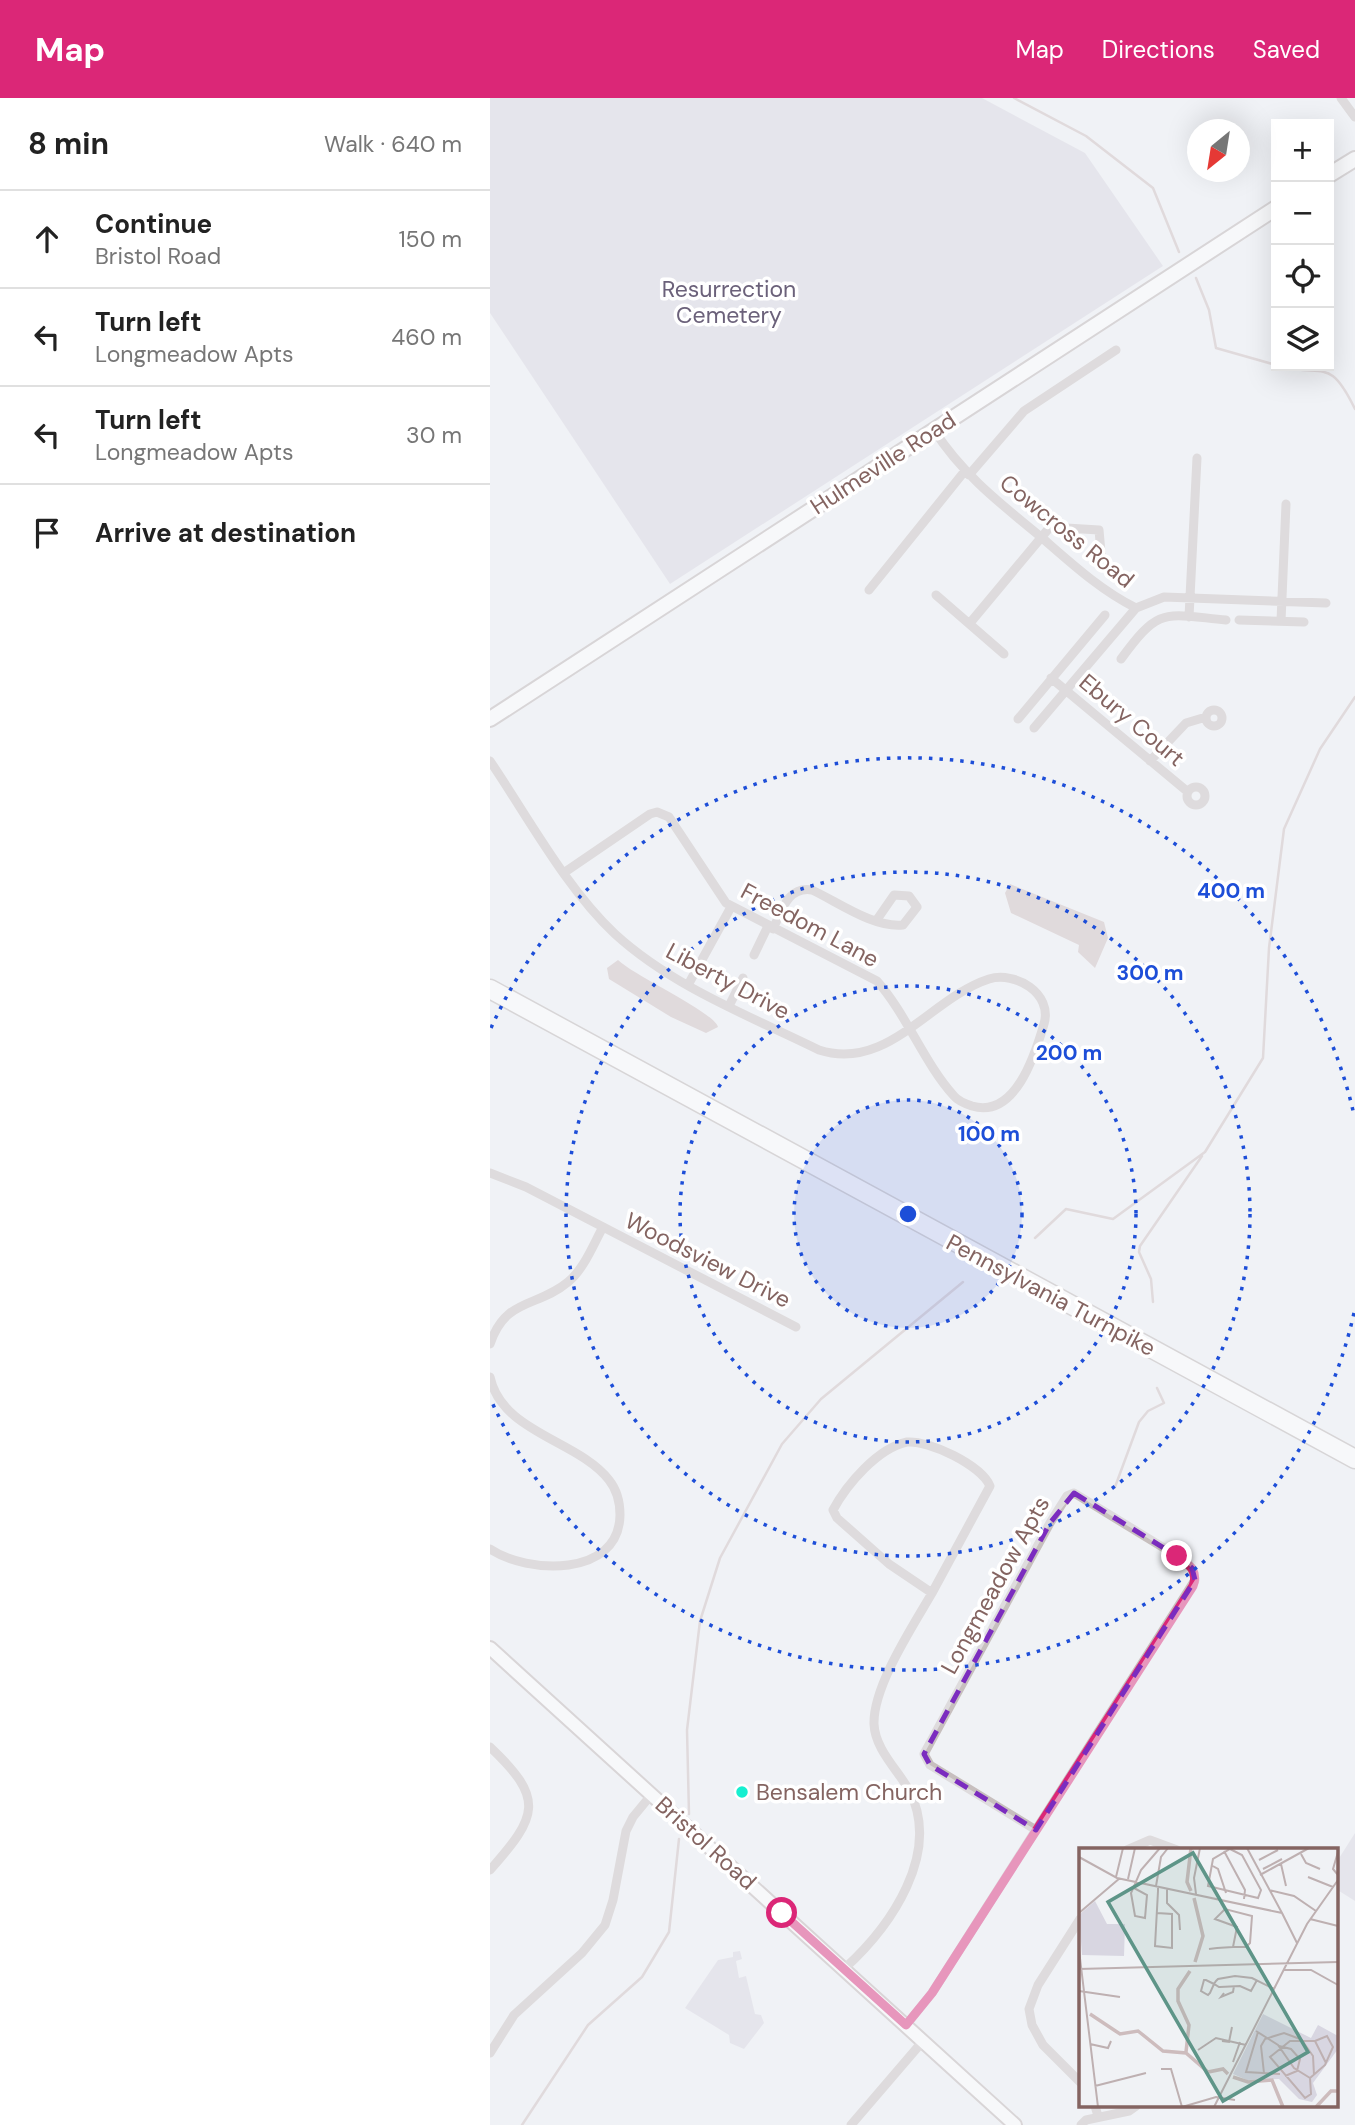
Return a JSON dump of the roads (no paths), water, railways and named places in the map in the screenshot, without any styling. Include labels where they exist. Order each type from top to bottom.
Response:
[{"type":"highway","name":"Pennsylvania Turnpike","points":[[490,979],[1355,1446]]},
{"type":"highway","name":"Pennsylvania Turnpike","points":[[490,989],[1355,1459]]},
{"type":"main road","points":[[1334,172],[1355,159]]},
{"type":"main road","name":"Hulmeville Road","points":[[490,719],[1271,211]]},
{"type":"main road","name":"Bristol Road","points":[[490,1648],[1015,2125]]},
{"type":"street","points":[[1341,98],[1355,117]]},
{"type":"street","points":[[869,590],[966,473],[1024,411],[1116,350]]},
{"type":"street","name":"Cowcross Road","points":[[934,430],[966,473],[1102,589],[1136,608],[1156,598],[1326,603]]},
{"type":"street","points":[[1189,617],[1198,457]]},
{"type":"street","points":[[970,623],[1050,527],[1052,517],[1020,492]]},
{"type":"street","points":[[1281,621],[1286,504]]},
{"type":"street","points":[[1050,527],[1099,530],[1101,564]]},
{"type":"street","points":[[936,595],[1004,654]]},
{"type":"street","points":[[1034,728],[1136,608]]},
{"type":"street","points":[[1018,719],[1105,615]]},
{"type":"street","points":[[1121,659],[1149,624],[1169,616],[1226,620]]},
{"type":"street","points":[[1239,620],[1304,622]]},
{"type":"street","name":"Ebury Court","points":[[1051,678],[1188,792]]},
{"type":"street","points":[[1150,761],[1178,728],[1194,719],[1206,717]]},
{"type":"street","name":"Liberty Drive","points":[[490,761],[582,897],[615,933],[652,964],[688,985],[833,1055],[855,1054],[879,1048],[982,982],[998,977],[1015,978],[1031,988],[1044,1006],[1045,1018],[1018,1087],[999,1106],[990,1108],[970,1105],[954,1096],[909,1029]]},
{"type":"street","name":"Freedom Lane","points":[[565,872],[657,812],[669,817],[714,889],[731,907],[877,981],[909,1029]]},
{"type":"street","points":[[754,955],[789,897],[804,888],[876,920],[903,925],[917,907],[909,896],[894,895],[876,920]]},
{"type":"street","points":[[688,985],[731,907]]},
{"type":"street","points":[[729,1006],[743,978]]},
{"type":"street","name":"Woodsview Drive","points":[[490,1173],[515,1182],[796,1327]]},
{"type":"street","name":"Woodsview Drive","points":[[490,1344],[498,1325],[512,1310],[570,1280],[603,1227]]},
{"type":"street","points":[[490,1377],[496,1394],[516,1416],[608,1478],[618,1497],[620,1511],[618,1529],[611,1544],[585,1562],[573,1565],[529,1563],[507,1559],[490,1549]]},
{"type":"street","points":[[845,1968],[871,1941],[905,1890],[918,1859],[921,1835],[916,1807],[896,1768],[881,1748],[875,1732],[875,1712],[891,1671],[990,1486],[985,1477],[937,1447],[907,1442],[891,1447],[860,1475],[837,1503],[834,1514],[895,1569],[932,1592]]},
{"type":"street","name":"Longmeadow Apts","points":[[906,2025],[932,1993],[1036,1830],[1195,1580],[1192,1567],[1177,1556],[1074,1493],[1067,1496],[1050,1523],[924,1754],[930,1765],[1036,1830]]},
{"type":"street","points":[[490,1747],[516,1773],[527,1794],[529,1806],[523,1829],[490,1870]]},
{"type":"street","points":[[490,2053],[513,2015],[582,1953],[605,1925],[613,1900],[626,1831],[633,1817],[652,1794]]},
{"type":"street","points":[[1132,1848],[1150,1840],[1172,1848]]},
{"type":"street","points":[[1079,1921],[1038,1985],[1029,2009],[1031,2025],[1043,2045],[1079,2081]]},
{"type":"street","points":[[850,2125],[923,2041]]},
{"type":"street","points":[[1096,2108],[1098,2116]]},
{"type":"street","points":[[1081,2125],[1098,2116],[1133,2108]]},
{"type":"waterway","points":[[1014,98],[1086,136],[1153,188],[1179,252]]},
{"type":"waterway","points":[[1196,278],[1209,310],[1216,348],[1271,364]]},
{"type":"waterway","points":[[1315,371],[1332,375],[1355,409]]},
{"type":"waterway","points":[[1035,1238],[1066,1209],[1113,1219],[1205,1152],[1263,1058],[1269,948],[1284,829],[1320,749],[1355,697]]},
{"type":"waterway","points":[[1153,1302],[1151,1279],[1139,1252],[1140,1246],[1202,1156]]},
{"type":"waterway","points":[[689,1814],[687,1730],[700,1621],[720,1558],[782,1444],[821,1399],[963,1282]]},
{"type":"waterway","points":[[1115,1487],[1139,1422],[1148,1411],[1164,1403],[1157,1388]]},
{"type":"waterway","points":[[522,2125],[588,2025],[642,1977],[669,1932],[679,1839]]},
{"type":"place","name":"Bensalem Church","points":[[742,1792]]},
{"type":"park label","name":"Resurrection Cemetery","points":[[729,302]]}]
